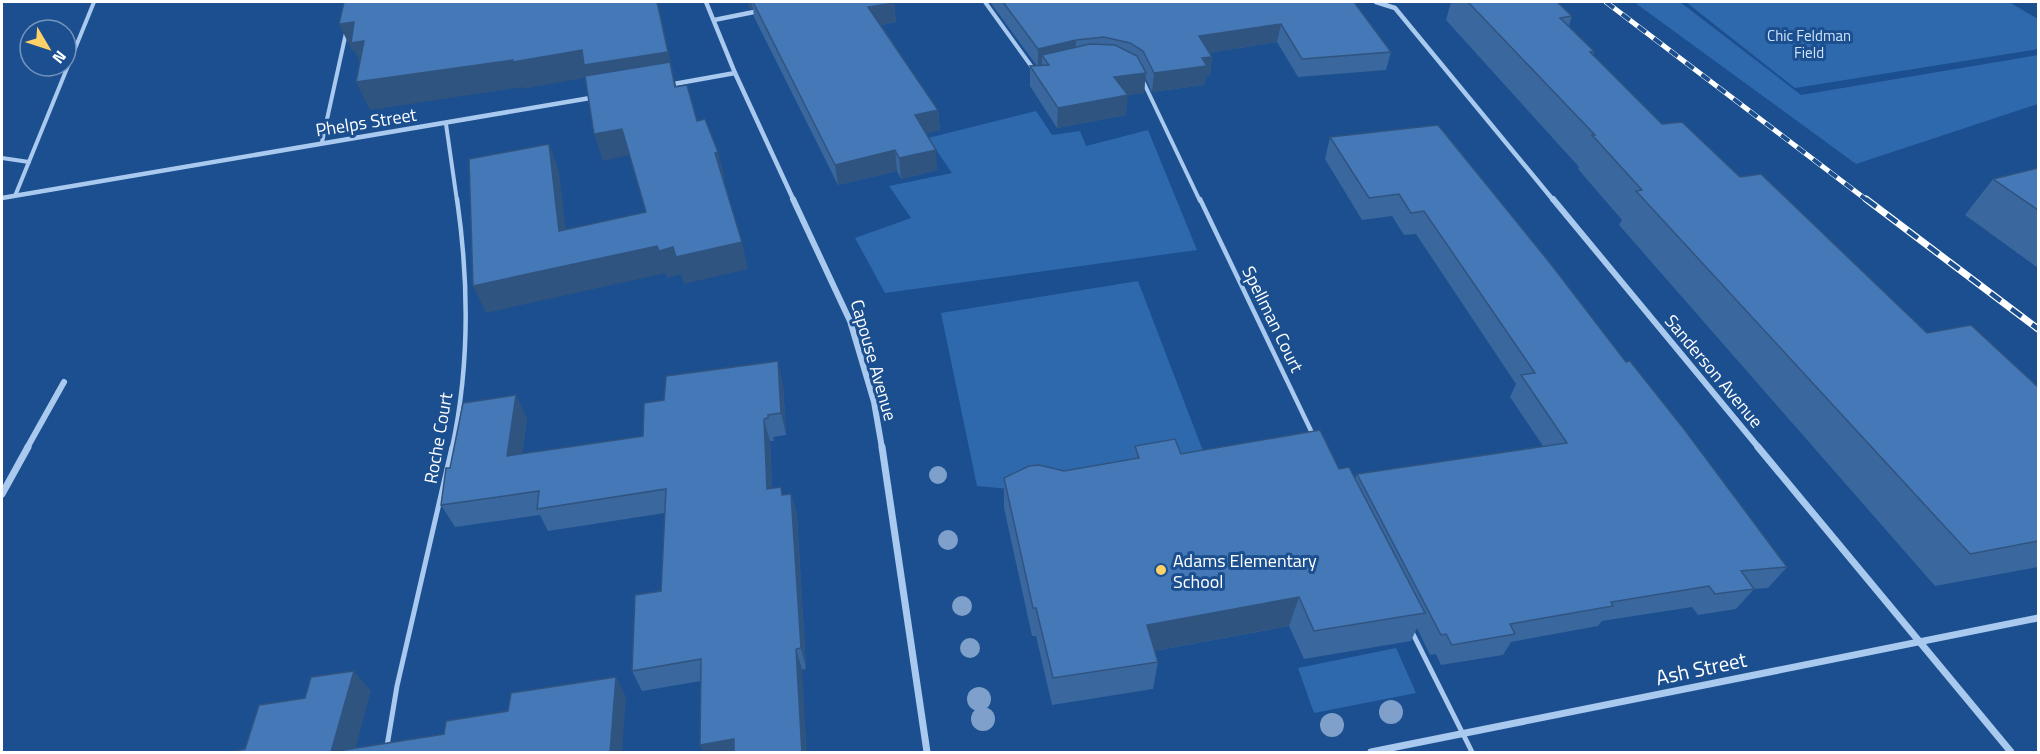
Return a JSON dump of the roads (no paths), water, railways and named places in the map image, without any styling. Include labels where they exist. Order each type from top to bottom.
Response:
[{"type":"street","name":"Capouse Avenue","points":[[706,2],[735,73],[850,321],[874,402],[927,753]]},
{"type":"street","name":"Sanderson Avenue","points":[[1376,2],[1395,8],[2011,753]]},
{"type":"street","points":[[714,20],[767,9]]},
{"type":"street","points":[[666,85],[735,73]]},
{"type":"street","name":"Phelps Street","points":[[2,198],[608,95]]},
{"type":"street","points":[[2,494],[64,382]]},
{"type":"street","name":"Ash Street","points":[[1371,753],[2038,618]]},
{"type":"lane","points":[[15,196],[94,2]]},
{"type":"lane","points":[[984,2],[1036,72]]},
{"type":"lane","points":[[322,142],[348,25]]},
{"type":"lane","name":"Spellman Court","points":[[1139,73],[1315,439]]},
{"type":"lane","name":"Roche Court","points":[[386,753],[397,686],[455,433],[467,340],[466,260],[446,124]]},
{"type":"lane","points":[[2,158],[29,162]]},
{"type":"lane","points":[[1410,629],[1472,753]]},
{"type":"railway","points":[[1606,2],[1868,201]]},
{"type":"railway","points":[[1866,199],[2038,329]]},
{"type":"place","name":"Adams Elementary School","points":[[1161,570]]},
{"type":"park label","name":"Chic Feldman Field","points":[[1809,44]]}]
